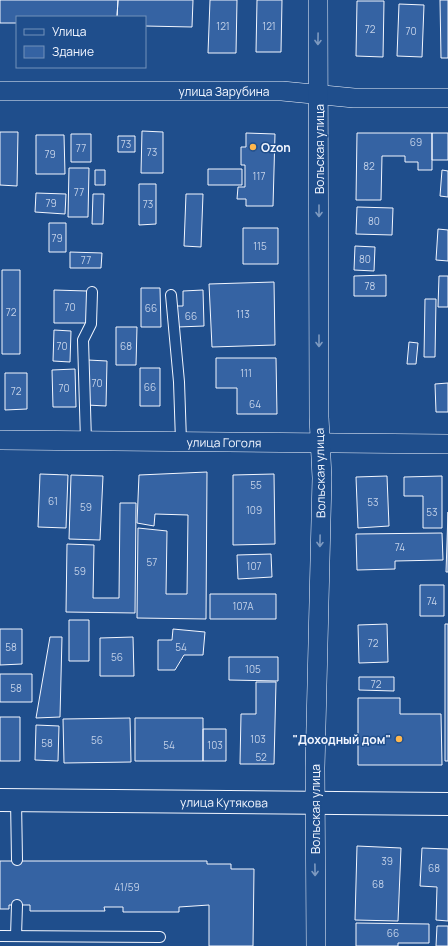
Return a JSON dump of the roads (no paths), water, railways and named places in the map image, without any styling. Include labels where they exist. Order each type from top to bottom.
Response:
[{"type":"street","name":"Вольская улица","points":[[316,946],[314,803],[322,478],[320,442],[318,0]]},
{"type":"street","name":"улица Зарубина","points":[[0,91],[282,91],[354,98],[448,98]]},
{"type":"street","name":"улица Гоголя","points":[[0,440],[448,444]]},
{"type":"street","name":"улица Кутякова","points":[[8,800],[448,804]]},
{"type":"lane","points":[[86,441],[83,340],[91,324],[92,292]]},
{"type":"lane","points":[[171,295],[179,382],[181,441]]},
{"type":"lane","points":[[8,800],[17,860]]},
{"type":"lane","points":[[16,936],[17,905]]},
{"type":"lane","points":[[0,936],[160,937]]},
{"type":"place","name":"Ozon","points":[[253,147]]},
{"type":"place","name":"\"Доходный дом\"","points":[[399,739]]}]
